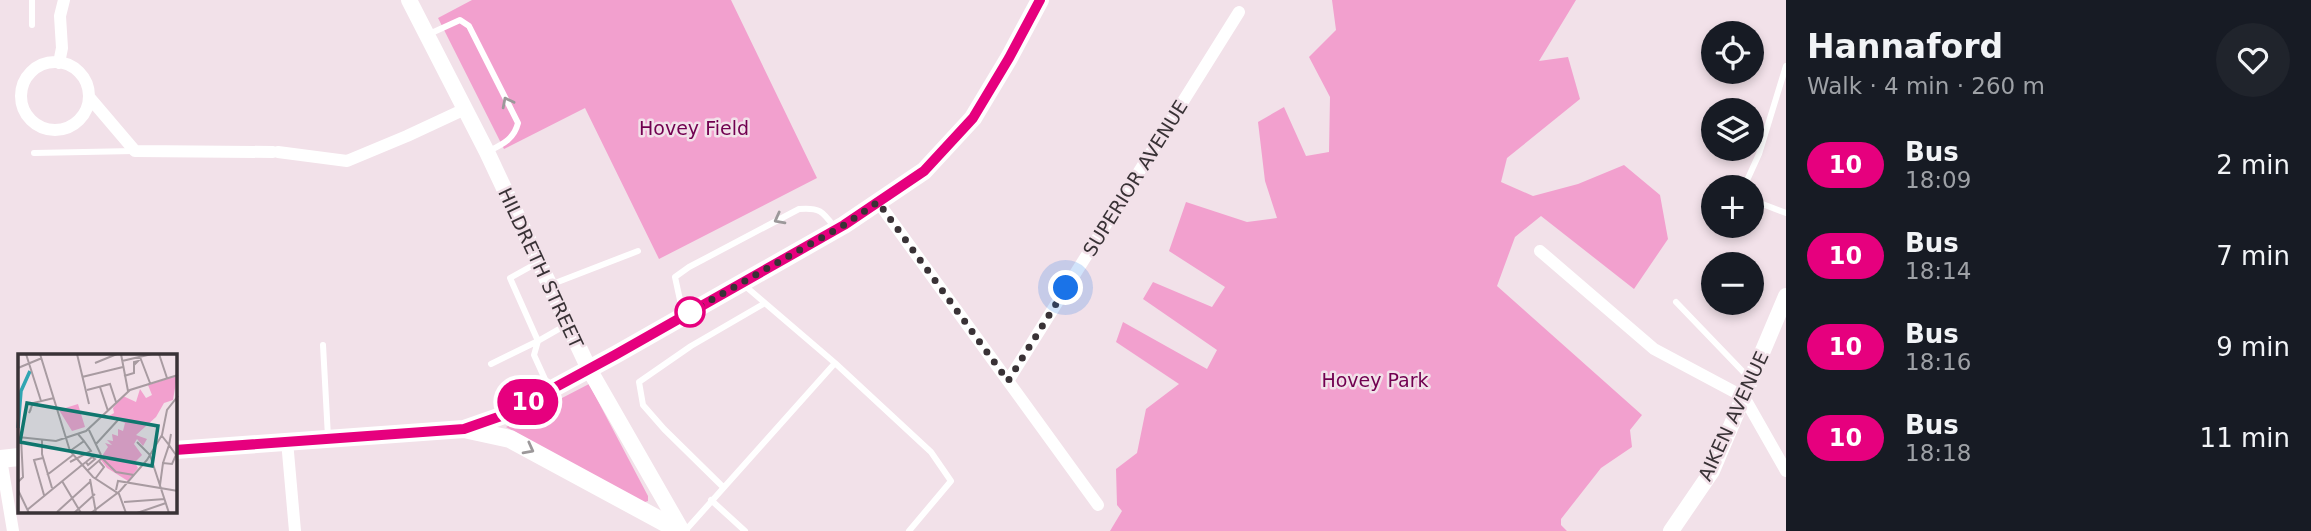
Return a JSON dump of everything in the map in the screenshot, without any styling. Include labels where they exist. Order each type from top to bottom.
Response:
[{"type":"main road","points":[[177,450],[464,429],[504,415],[836,229],[924,171],[973,118],[1040,0]]},
{"type":"main road","points":[[464,429],[510,439],[683,531]]},
{"type":"street","points":[[59,62],[62,48],[60,16],[64,0]]},
{"type":"street","name":"HILDRETH STREET","points":[[409,0],[487,152],[589,369],[683,531]]},
{"type":"street","name":"SUPERIOR AVENUE","points":[[1008,381],[1239,12]]},
{"type":"street","points":[[89,97],[84,113],[67,127],[51,130],[31,120],[21,100],[22,89],[33,70],[59,62],[70,66],[82,76],[89,97],[135,151],[275,152],[347,161],[465,108]]},
{"type":"street","points":[[878,202],[1098,505]]},
{"type":"street","points":[[1540,251],[1654,349],[1744,397],[1786,471]]},
{"type":"street","name":"AIKEN AVENUE","points":[[1671,531],[1712,471],[1786,296]]},
{"type":"street","points":[[287,442],[295,531]]},
{"type":"street","points":[[7,459],[13,531]]},
{"type":"lane","points":[[32,0],[32,25]]},
{"type":"lane","points":[[427,35],[460,20],[469,26],[518,123],[515,133],[508,141],[487,152]]},
{"type":"lane","points":[[1749,175],[1759,154],[1786,66]]},
{"type":"lane","points":[[34,153],[135,151]]},
{"type":"lane","points":[[1764,205],[1786,213]]},
{"type":"lane","points":[[683,315],[675,277],[689,267],[799,209],[812,208],[824,212],[836,229]]},
{"type":"lane","points":[[548,286],[638,251]]},
{"type":"lane","points":[[537,263],[510,278],[538,341],[534,355],[550,390]]},
{"type":"lane","points":[[742,283],[835,363],[931,452],[951,481],[909,531]]},
{"type":"lane","points":[[1676,302],[1751,380]]},
{"type":"lane","points":[[723,487],[643,405],[639,382],[695,344],[765,303]]},
{"type":"lane","points":[[491,364],[568,325]]},
{"type":"lane","points":[[323,345],[328,439]]},
{"type":"lane","points":[[683,531],[835,363]]},
{"type":"lane","points":[[711,500],[745,531]]},
{"type":"green space","name":"Hovey Field","points":[[472,0],[731,0],[817,178],[659,259],[585,108],[504,149],[438,18]]},
{"type":"green space","name":"Hovey Park","points":[[1332,0],[1576,0],[1539,61],[1568,57],[1580,99],[1507,158],[1501,182],[1533,196],[1578,184],[1624,165],[1660,195],[1668,239],[1634,289],[1541,216],[1515,237],[1497,286],[1642,415],[1630,430],[1632,447],[1601,468],[1561,519],[1561,525],[1567,531],[1110,531],[1122,511],[1117,505],[1116,469],[1137,453],[1146,409],[1179,384],[1116,342],[1123,322],[1207,369],[1217,350],[1143,299],[1153,282],[1212,307],[1225,287],[1169,251],[1186,202],[1247,222],[1277,218],[1265,181],[1258,122],[1284,107],[1306,156],[1329,152],[1330,97],[1309,57],[1336,30]]},
{"type":"green space","points":[[589,384],[648,496],[648,501],[642,503],[506,427]]},
{"type":"bus line","name":"10","points":[[177,450],[464,429],[504,415],[844,225],[924,171],[973,118],[1040,0]]},
{"type":"route","points":[[690,312],[844,225],[878,202],[1008,381],[1066,288]]}]
